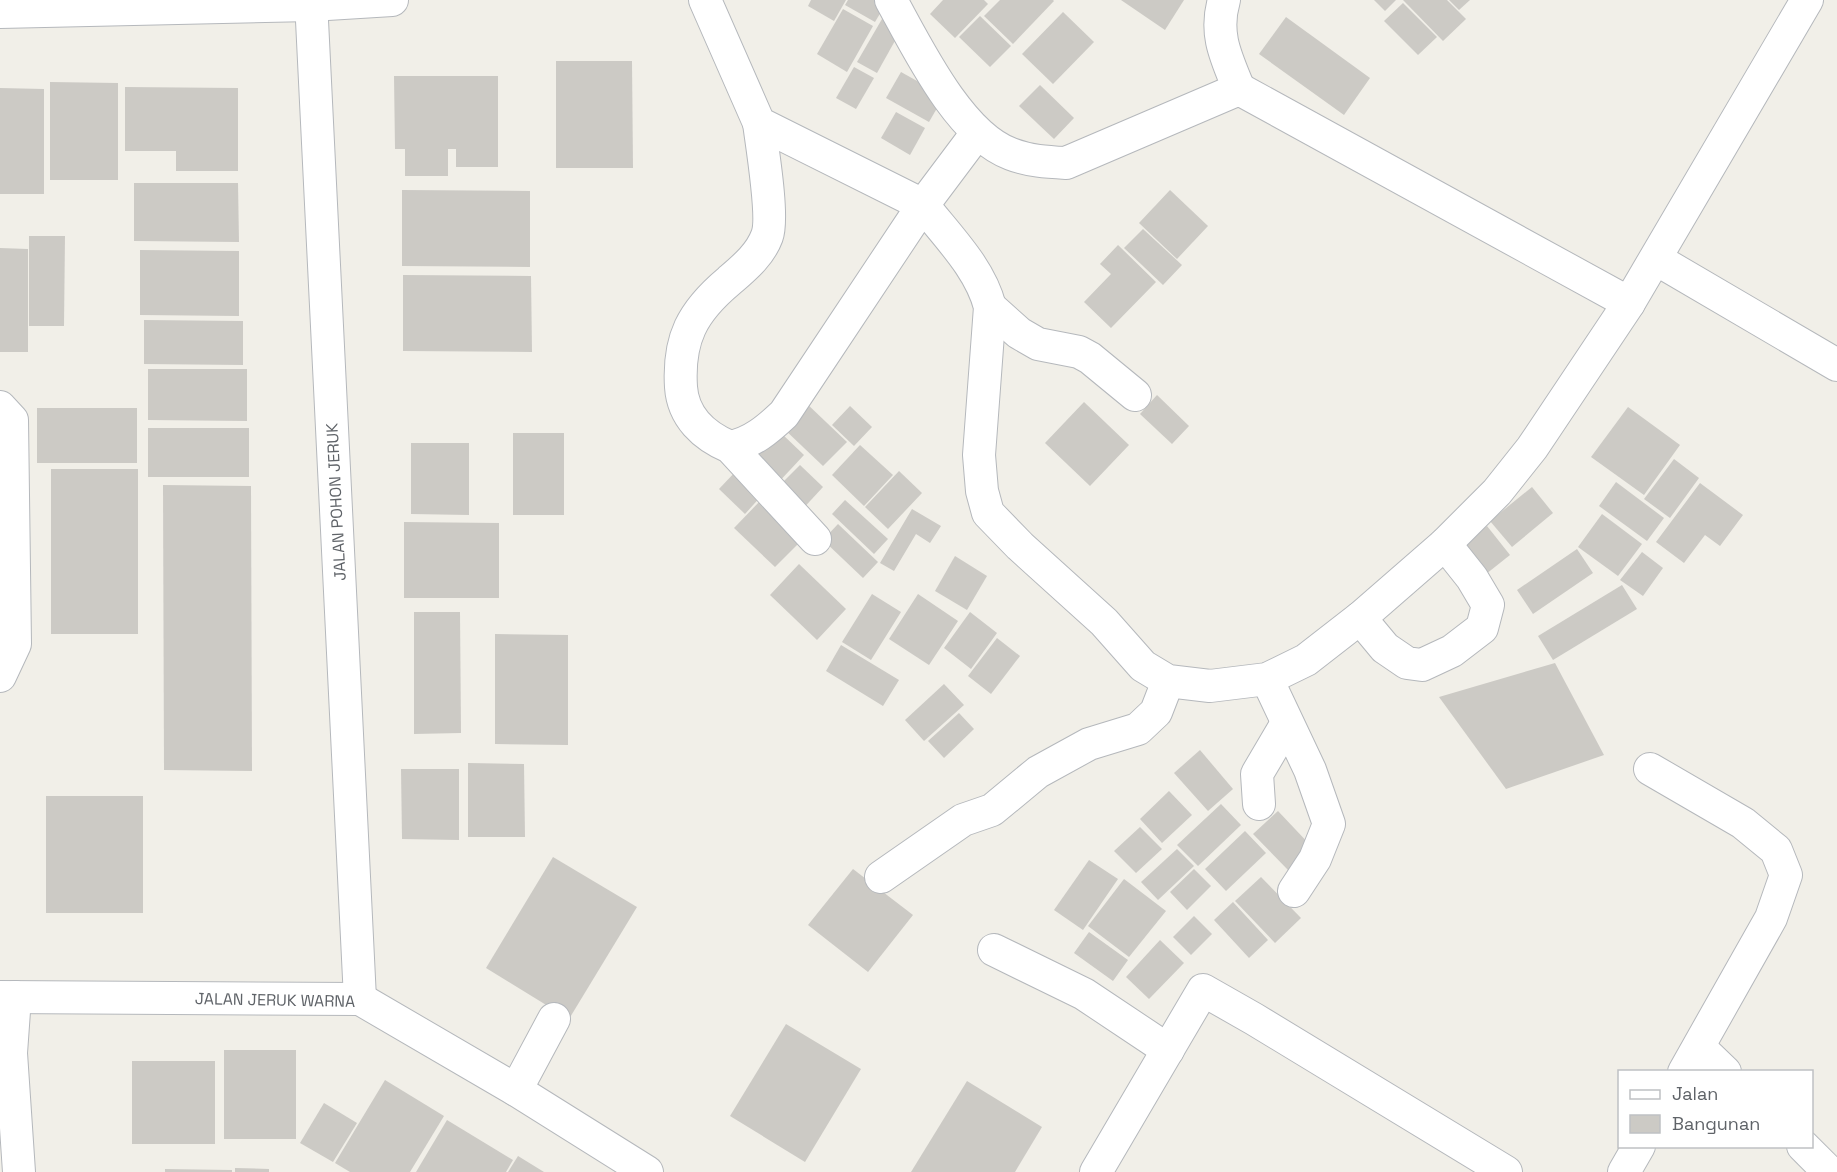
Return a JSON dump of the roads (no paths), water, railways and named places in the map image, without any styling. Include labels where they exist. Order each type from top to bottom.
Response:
[{"type":"street","points":[[0,12],[392,0]]},
{"type":"street","points":[[705,0],[759,123],[769,213],[768,234],[759,251],[746,266],[723,285],[691,324],[681,356],[683,405],[695,422],[712,439],[730,447],[815,539]]},
{"type":"street","points":[[891,0],[935,78],[977,134],[1010,154],[1039,161],[1066,163],[1239,89]]},
{"type":"street","points":[[1224,0],[1219,20],[1223,50],[1239,89],[1629,303]]},
{"type":"street","points":[[759,123],[923,205],[971,265],[987,294],[990,307],[979,455],[982,491],[988,513],[1020,546],[1104,622],[1143,666],[1168,681],[1210,686],[1267,679],[1306,660],[1360,618],[1445,544],[1497,492],[1532,448],[1629,303],[1807,0]]},
{"type":"street","name":"JALAN POHON JERUK","points":[[311,3],[360,999]]},
{"type":"street","points":[[730,447],[742,445],[765,431],[784,414],[923,205],[977,134]]},
{"type":"street","points":[[1656,259],[1837,365]]},
{"type":"street","points":[[990,307],[1019,333],[1038,344],[1079,352],[1090,358],[1135,395]]},
{"type":"street","points":[[0,407],[12,420],[15,644],[0,676]]},
{"type":"street","points":[[1360,618],[1385,648],[1407,663],[1422,665],[1452,651],[1482,628],[1488,604],[1472,578],[1445,544]]},
{"type":"street","points":[[1267,679],[1310,770],[1329,824],[1315,860],[1294,891]]},
{"type":"street","points":[[881,877],[963,820],[992,810],[1038,772],[1089,744],[1138,729],[1156,712],[1168,681]]},
{"type":"street","points":[[1259,804],[1257,774],[1287,723]]},
{"type":"street","points":[[1650,769],[1743,823],[1776,850],[1786,875],[1771,918],[1692,1059],[1722,1070]]},
{"type":"street","points":[[994,950],[1084,993],[1168,1050]]},
{"type":"street","points":[[1095,1172],[1203,990],[1254,1018],[1506,1172]]},
{"type":"street","points":[[7,997],[20,1172]]},
{"type":"street","name":"JALAN JERUK WARNA","points":[[7,997],[360,999],[516,1090],[640,1170]]},
{"type":"street","points":[[516,1090],[554,1019]]},
{"type":"street","points":[[1624,1172],[1638,1148]]},
{"type":"street","points":[[1805,1148],[1829,1172]]}]
